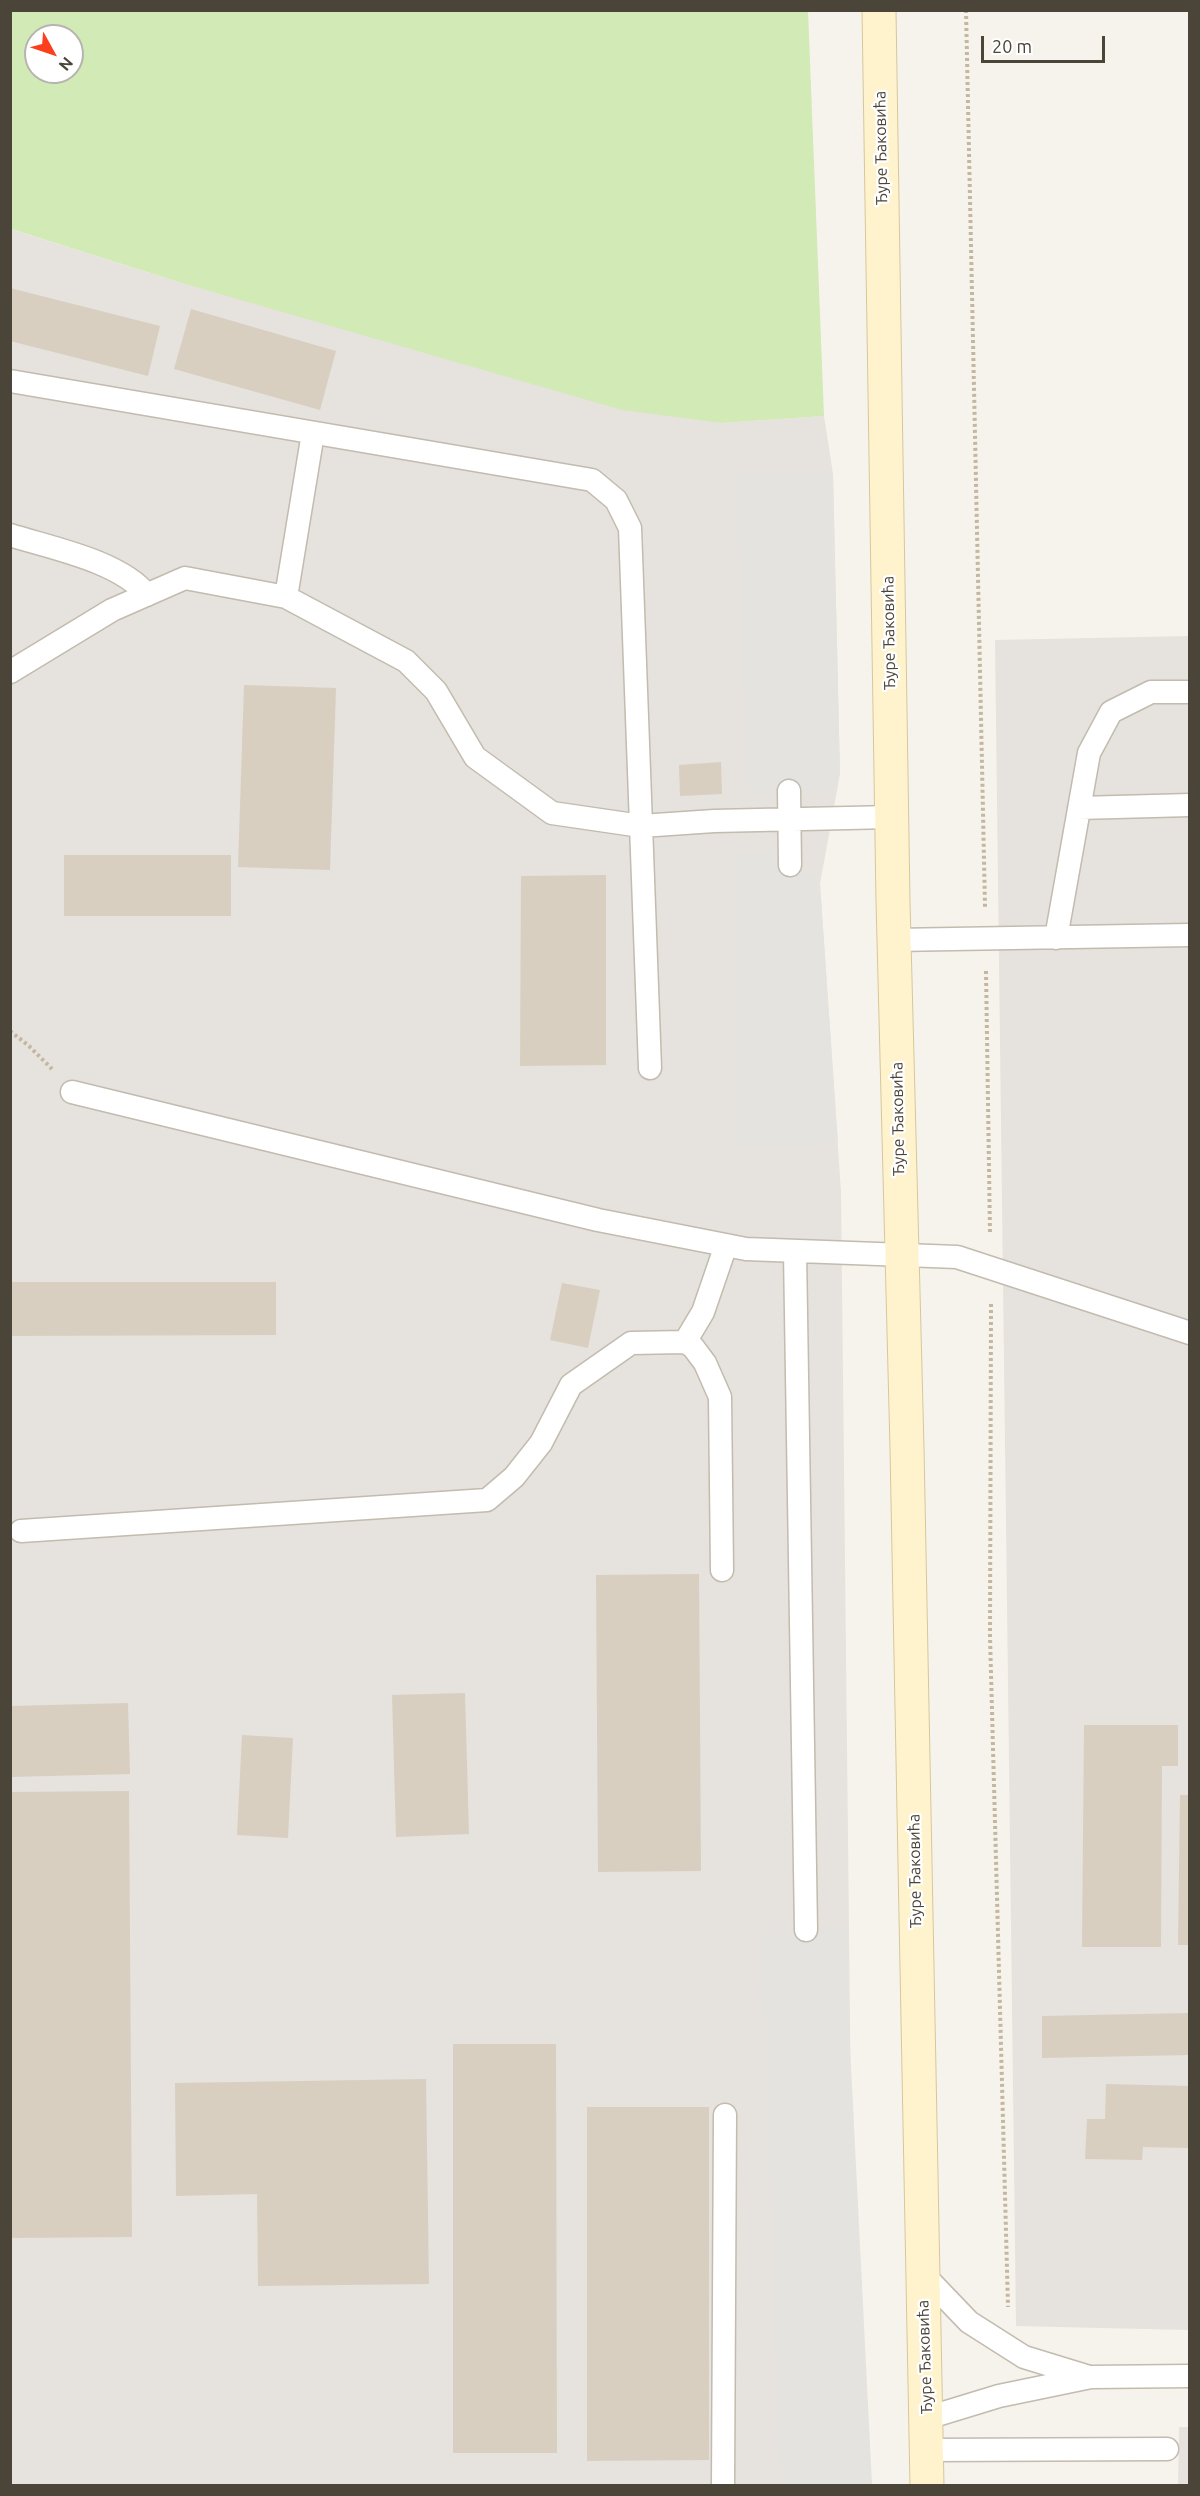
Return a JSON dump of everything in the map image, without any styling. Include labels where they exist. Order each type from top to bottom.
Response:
[{"type":"street","name":"Ђуре Ђаковића","points":[[879,10],[894,940],[927,2486]]},
{"type":"lane","points":[[10,381],[592,480],[616,500],[630,528],[650,1068]]},
{"type":"lane","points":[[286,597],[313,432]]},
{"type":"lane","points":[[10,535],[114,569],[140,586],[147,596]]},
{"type":"lane","points":[[10,672],[112,610],[185,578],[286,597],[406,661],[436,692],[475,757],[552,813],[641,826],[892,817]]},
{"type":"lane","points":[[1056,938],[1089,753],[1111,712],[1151,692],[1190,692]]},
{"type":"lane","points":[[789,791],[790,865]]},
{"type":"lane","points":[[1079,808],[1190,805]]},
{"type":"lane","points":[[894,940],[1190,935]]},
{"type":"lane","points":[[72,1092],[598,1220],[746,1250],[957,1257],[1190,1333]]},
{"type":"lane","points":[[685,1342],[703,1312],[726,1245]]},
{"type":"lane","points":[[795,1252],[806,1930]]},
{"type":"lane","points":[[21,1531],[487,1500],[514,1477],[541,1443],[571,1385],[631,1343],[685,1342],[693,1347],[705,1363],[720,1397],[722,1570]]},
{"type":"lane","points":[[723,2486],[725,2115]]},
{"type":"lane","points":[[922,2273],[969,2322],[1024,2357],[1090,2377]]},
{"type":"lane","points":[[927,2418],[999,2396],[1090,2377],[1190,2376]]},
{"type":"lane","points":[[926,2450],[1167,2449]]},
{"type":"path","points":[[10,1031],[29,1046],[72,1092]]},
{"type":"shaded area","points":[[10,229],[182,283],[722,423],[824,416],[833,474],[840,774],[820,884],[841,1192],[855,2485],[11,2485]]},
{"type":"shaded area","points":[[833,474],[840,774],[831,788],[749,794],[736,476]]},
{"type":"shaded area","points":[[1189,636],[1189,2330],[1016,2326],[995,640]]},
{"type":"shaded area","points":[[771,852],[820,884],[838,1142],[736,1147],[734,853]]},
{"type":"shaded area","points":[[844,1927],[872,2484],[782,2485],[762,1933]]},
{"type":"shaded area","points":[[1179,2427],[1189,2427],[1189,2485],[1178,2485]]},
{"type":"green space","points":[[10,11],[808,11],[824,416],[722,423],[622,410],[182,283],[11,229]]},
{"type":"building","points":[[10,288],[160,326],[148,376],[10,341]]},
{"type":"building","points":[[191,309],[336,351],[320,410],[174,369]]},
{"type":"building","points":[[244,685],[336,688],[330,870],[238,867]]},
{"type":"building","points":[[721,762],[722,794],[680,796],[679,765]]},
{"type":"building","points":[[64,855],[231,855],[231,916],[64,916]]},
{"type":"building","points":[[606,875],[606,1065],[520,1066],[521,876]]},
{"type":"building","points":[[10,1282],[276,1282],[276,1335],[10,1336]]},
{"type":"building","points":[[562,1283],[600,1290],[588,1348],[550,1340]]},
{"type":"building","points":[[699,1574],[701,1871],[598,1872],[596,1575]]},
{"type":"building","points":[[465,1693],[469,1834],[396,1837],[392,1695]]},
{"type":"building","points":[[128,1703],[130,1774],[10,1777],[10,1706]]},
{"type":"building","points":[[1084,1725],[1178,1725],[1178,1766],[1162,1766],[1161,1947],[1082,1947]]},
{"type":"building","points":[[242,1735],[293,1738],[288,1838],[237,1835]]},
{"type":"building","points":[[129,1791],[132,2237],[10,2238],[10,1792]]},
{"type":"building","points":[[1180,1795],[1190,1795],[1190,1945],[1178,1945]]},
{"type":"building","points":[[1190,2013],[1190,2055],[1042,2058],[1042,2016]]},
{"type":"building","points":[[453,2044],[556,2044],[557,2453],[453,2453]]},
{"type":"building","points":[[426,2079],[429,2284],[258,2286],[257,2194],[176,2196],[175,2083]]},
{"type":"building","points":[[1106,2084],[1190,2086],[1190,2148],[1143,2147],[1142,2160],[1085,2159],[1087,2119],[1105,2119]]},
{"type":"building","points":[[587,2107],[709,2107],[709,2460],[587,2461]]}]
